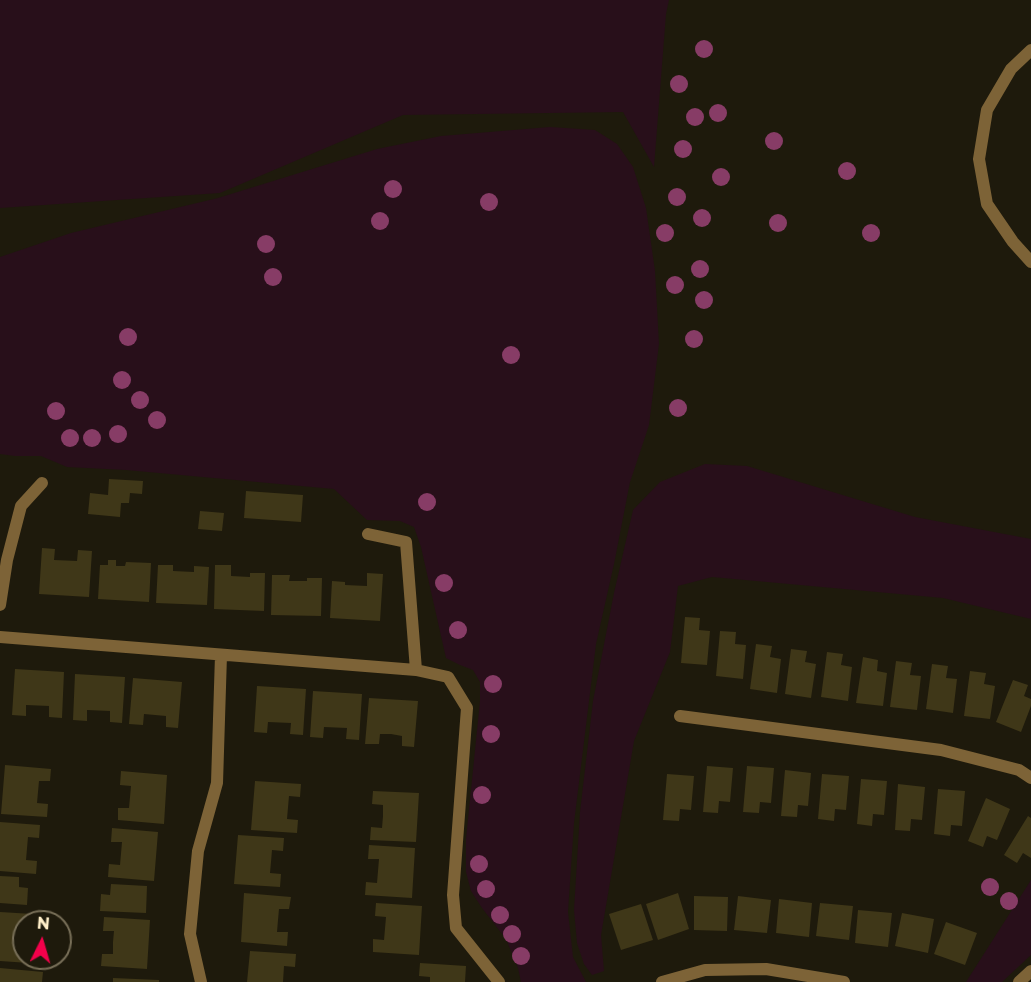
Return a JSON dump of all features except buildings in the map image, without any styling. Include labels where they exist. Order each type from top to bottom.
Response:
[{"type":"street","points":[[1031,50],[1011,69],[987,110],[979,159],[987,204],[1013,242],[1031,262]]},
{"type":"street","points":[[0,605],[7,560],[21,506],[42,483]]},
{"type":"street","points":[[368,534],[406,542],[416,670]]},
{"type":"street","points":[[0,637],[416,670],[448,677],[467,708],[453,895],[456,928],[499,982]]},
{"type":"street","points":[[201,982],[190,934],[198,851],[217,783],[221,655]]},
{"type":"street","points":[[680,716],[941,750],[1018,770],[1031,778]]},
{"type":"street","points":[[662,982],[705,970],[766,969],[844,982]]},
{"type":"street","points":[[1019,982],[1031,970]]},
{"type":"shaded area","points":[[0,0],[669,0],[654,167],[623,112],[403,115],[220,193],[0,208]]},
{"type":"shaded area","points":[[550,127],[595,130],[617,144],[633,167],[646,208],[655,271],[659,344],[649,425],[630,482],[596,644],[574,823],[568,912],[573,957],[586,982],[521,982],[506,939],[471,891],[466,872],[466,839],[480,682],[473,670],[446,658],[421,547],[414,527],[400,521],[367,520],[334,489],[126,470],[67,467],[41,456],[0,454],[0,257],[71,233],[218,198],[377,149],[441,136]]},
{"type":"shaded area","points":[[705,464],[747,466],[915,517],[1031,539],[1031,619],[943,598],[712,577],[678,586],[670,652],[634,741],[601,935],[604,971],[592,975],[584,964],[577,943],[574,910],[580,812],[593,701],[614,593],[633,510],[660,482]]},
{"type":"shaded area","points":[[1031,880],[1031,955],[1002,982],[966,982]]}]
